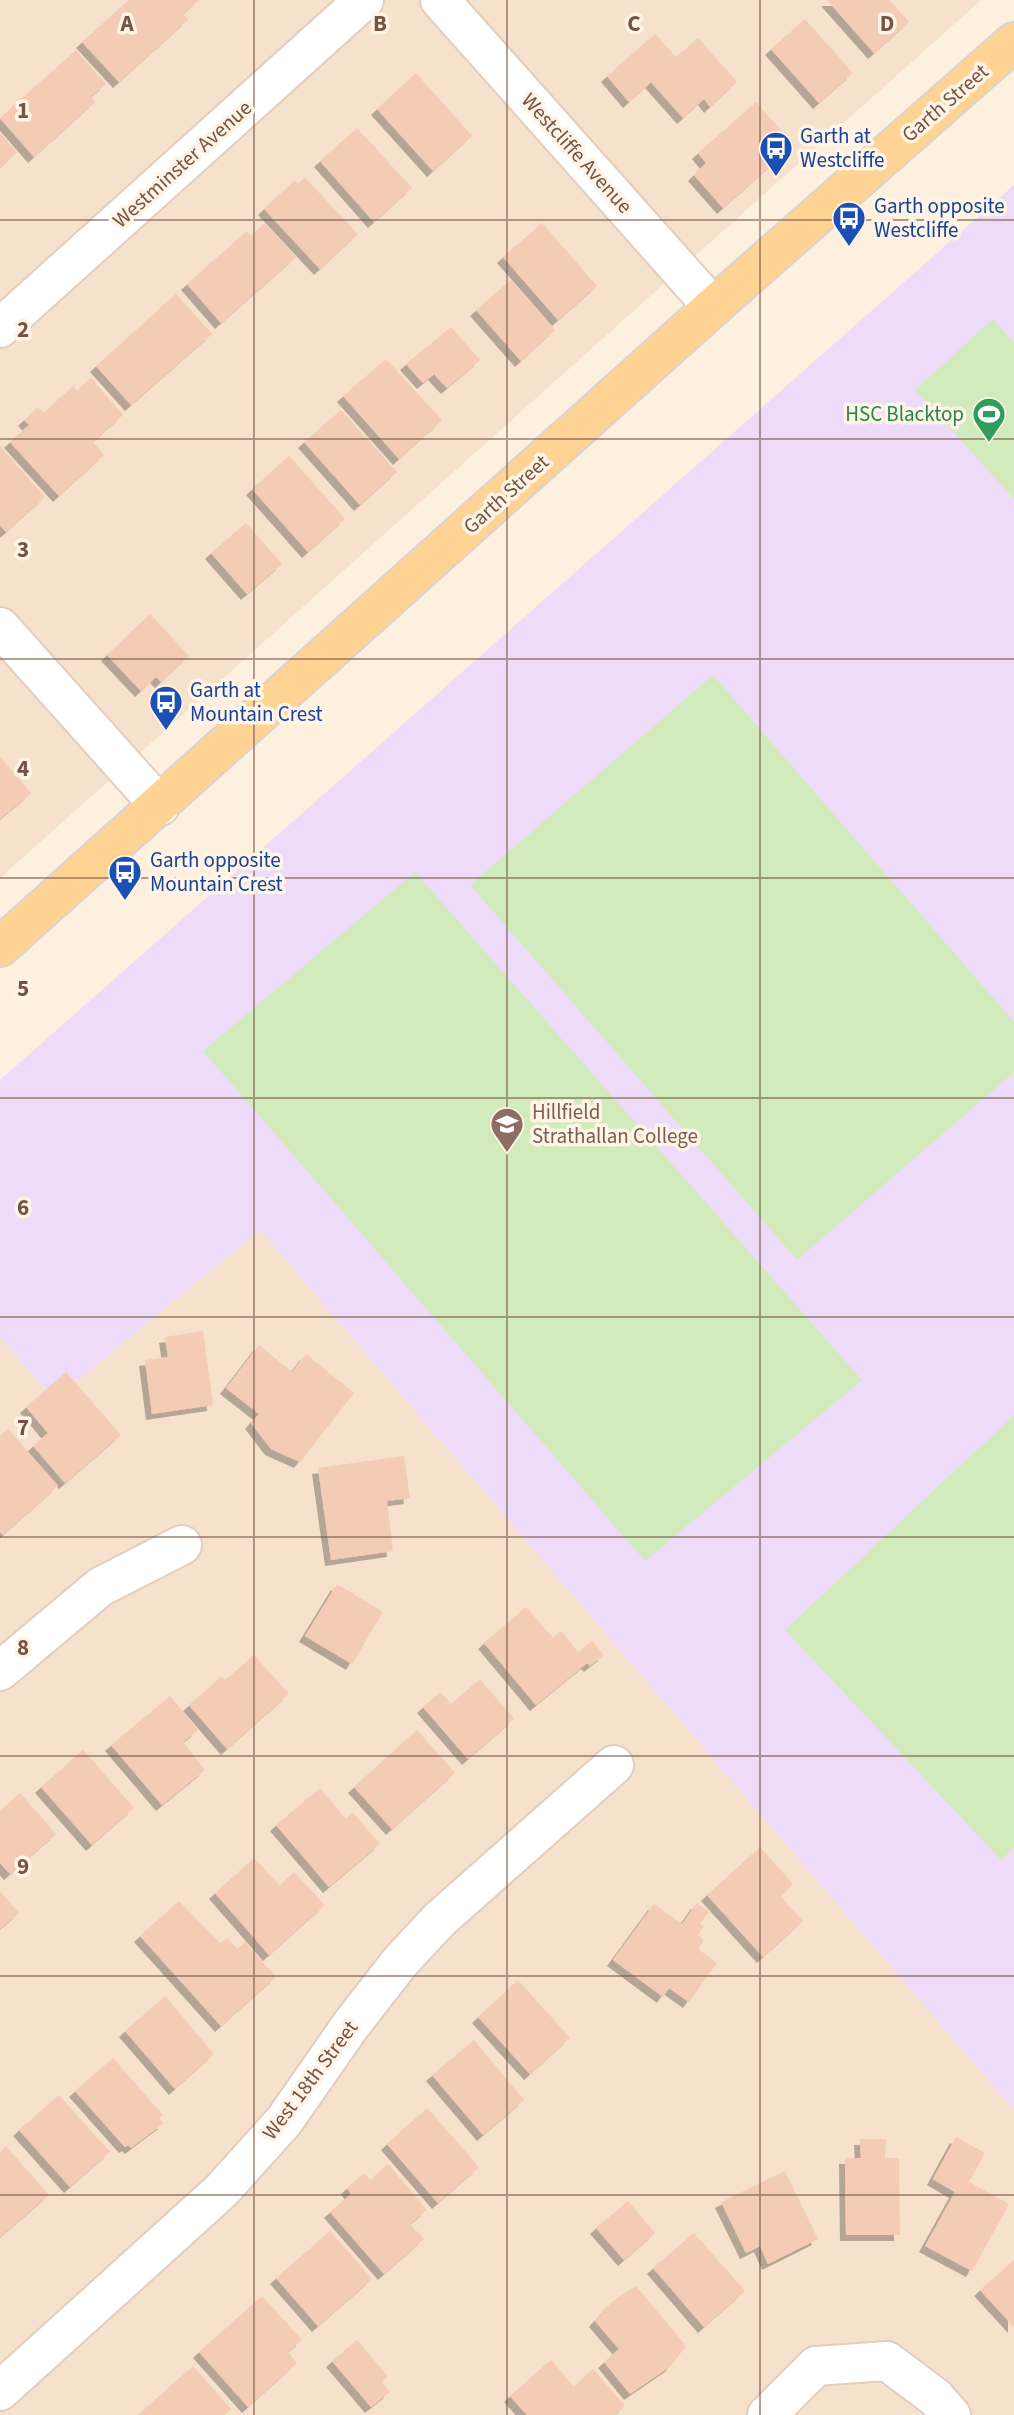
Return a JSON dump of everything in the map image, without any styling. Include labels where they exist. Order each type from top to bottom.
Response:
[{"type":"main road","name":"Garth Street","points":[[0,947],[713,307],[1014,42]]},
{"type":"street","name":"Westminster Avenue","points":[[0,328],[364,0]]},
{"type":"street","name":"Westcliffe Avenue","points":[[440,0],[713,307]]},
{"type":"street","points":[[0,627],[160,806]]},
{"type":"street","points":[[0,1671],[100,1587],[182,1545]]},
{"type":"street","name":"West 18th Street","points":[[0,2391],[222,2190],[284,2121],[351,2025],[400,1962],[439,1920],[614,1765]]},
{"type":"street","points":[[766,2415],[816,2366],[887,2361],[935,2397],[951,2415]]},
{"type":"shaded area","points":[[0,0],[981,0],[0,878]]},
{"type":"shaded area","name":"Hillfield Strathallan College","points":[[1014,185],[1014,2110],[260,1230],[55,1399],[0,1338],[0,1080]]},
{"type":"shaded area","points":[[260,1229],[1014,2110],[1014,2415],[0,2415],[0,1338],[55,1399]]},
{"type":"green space","name":"HSC Blacktop","points":[[993,319],[1014,343],[1014,499],[915,390]]},
{"type":"green space","points":[[713,675],[1014,1022],[1014,1072],[797,1260],[470,885]]},
{"type":"green space","points":[[415,872],[862,1380],[645,1561],[203,1051]]},
{"type":"green space","points":[[1014,1415],[1014,1847],[1001,1860],[785,1630]]},
{"type":"building","points":[[129,0],[199,0],[183,14],[188,20],[119,82],[82,42]]},
{"type":"building","points":[[827,0],[889,0],[909,22],[874,53]]},
{"type":"building","points":[[805,19],[853,73],[819,103],[771,49]]},
{"type":"building","points":[[655,34],[676,57],[698,38],[737,82],[710,107],[704,99],[683,118],[651,82],[629,102],[607,76]]},
{"type":"building","points":[[76,50],[106,84],[91,97],[95,102],[34,157],[0,118]]},
{"type":"building","points":[[416,73],[472,136],[433,171],[377,109]]},
{"type":"building","points":[[756,102],[794,145],[723,208],[694,175],[706,163],[698,153]]},
{"type":"building","points":[[357,128],[412,188],[374,222],[320,161]]},
{"type":"building","points":[[0,133],[17,152],[0,168]]},
{"type":"building","points":[[305,178],[358,234],[320,269],[264,209],[295,180],[298,184]]},
{"type":"building","points":[[265,223],[296,257],[221,323],[187,284],[247,231],[251,236]]},
{"type":"building","points":[[542,223],[597,286],[558,320],[503,257]]},
{"type":"building","points":[[511,280],[555,330],[521,361],[476,310]]},
{"type":"building","points":[[176,294],[212,334],[131,405],[96,366]]},
{"type":"building","points":[[451,327],[480,360],[447,388],[434,374],[423,383],[406,364]]},
{"type":"building","points":[[386,359],[442,420],[399,459],[343,396]]},
{"type":"building","points":[[91,378],[123,415],[93,442],[104,455],[59,496],[10,442],[29,425],[24,420],[38,407],[44,413],[73,386],[77,391]]},
{"type":"building","points":[[341,410],[397,472],[360,505],[304,442]]},
{"type":"building","points":[[0,446],[45,497],[6,532],[0,525]]},
{"type":"building","points":[[289,456],[345,519],[308,552],[252,489]]},
{"type":"building","points":[[246,523],[282,564],[247,594],[211,553]]},
{"type":"building","points":[[150,614],[189,656],[161,682],[156,677],[141,691],[107,655]]},
{"type":"building","points":[[0,757],[31,793],[0,819]]},
{"type":"building","points":[[203,1331],[213,1405],[152,1414],[145,1360],[168,1357],[165,1337]]},
{"type":"building","points":[[259,1345],[292,1372],[306,1354],[354,1393],[300,1462],[271,1449],[251,1423],[259,1414],[226,1388]]},
{"type":"building","points":[[66,1372],[121,1435],[65,1483],[33,1446],[48,1433],[26,1407]]},
{"type":"building","points":[[8,1429],[58,1486],[3,1535],[0,1532],[0,1436]]},
{"type":"building","points":[[404,1456],[410,1498],[387,1501],[393,1551],[331,1560],[318,1468]]},
{"type":"building","points":[[337,1584],[383,1612],[352,1664],[305,1636]]},
{"type":"building","points":[[526,1607],[553,1638],[561,1631],[578,1652],[592,1641],[604,1655],[590,1666],[587,1663],[536,1705],[484,1643]]},
{"type":"building","points":[[254,1655],[289,1694],[227,1749],[189,1705],[222,1676],[225,1680]]},
{"type":"building","points":[[480,1679],[514,1719],[468,1759],[423,1707],[440,1692],[451,1704]]},
{"type":"building","points":[[170,1696],[198,1730],[183,1742],[205,1770],[162,1805],[111,1745]]},
{"type":"building","points":[[417,1730],[455,1773],[392,1829],[354,1787]]},
{"type":"building","points":[[83,1750],[134,1808],[92,1845],[41,1787]]},
{"type":"building","points":[[320,1788],[346,1819],[353,1813],[380,1844],[329,1887],[276,1825]]},
{"type":"building","points":[[20,1793],[56,1834],[10,1874],[0,1863],[0,1811]]},
{"type":"building","points":[[760,1847],[793,1884],[780,1896],[803,1921],[763,1957],[707,1895]]},
{"type":"building","points":[[254,1858],[280,1886],[294,1872],[325,1905],[269,1955],[215,1893]]},
{"type":"building","points":[[0,1891],[19,1913],[0,1929]]},
{"type":"building","points":[[179,1901],[220,1943],[227,1938],[237,1949],[245,1942],[276,1977],[221,2026],[140,1936]]},
{"type":"building","points":[[697,1903],[709,1912],[700,1924],[704,1926],[698,1935],[704,1940],[698,1949],[717,1963],[689,2002],[669,1988],[663,1997],[613,1960],[654,1904],[682,1924]]},
{"type":"building","points":[[518,1980],[570,2038],[530,2074],[478,2017]]},
{"type":"building","points":[[165,1996],[214,2054],[175,2089],[125,2031]]},
{"type":"building","points":[[474,2040],[524,2100],[483,2135],[432,2075]]},
{"type":"building","points":[[113,2058],[163,2115],[159,2118],[164,2123],[131,2148],[128,2145],[125,2147],[75,2091]]},
{"type":"building","points":[[59,2095],[110,2152],[70,2187],[19,2130]]},
{"type":"building","points":[[427,2108],[479,2167],[438,2203],[387,2144]]},
{"type":"building","points":[[956,2137],[985,2153],[969,2182],[1009,2204],[972,2271],[925,2246],[955,2192],[933,2179]]},
{"type":"building","points":[[860,2139],[886,2139],[885,2158],[899,2158],[900,2235],[846,2235],[845,2158],[861,2158]]},
{"type":"building","points":[[6,2146],[49,2195],[0,2237],[0,2152]]},
{"type":"building","points":[[388,2164],[427,2210],[410,2224],[424,2239],[384,2274],[330,2212],[351,2194],[347,2188],[364,2173],[370,2180]]},
{"type":"building","points":[[785,2171],[818,2239],[768,2264],[760,2246],[746,2253],[721,2202]]},
{"type":"building","points":[[628,2201],[655,2233],[624,2260],[596,2228]]},
{"type":"building","points":[[330,2231],[372,2279],[318,2326],[276,2278]]},
{"type":"building","points":[[694,2233],[745,2291],[704,2327],[653,2268]]},
{"type":"building","points":[[1014,2260],[1014,2327],[980,2290]]},
{"type":"building","points":[[636,2286],[686,2346],[671,2366],[630,2394],[604,2362],[619,2349],[595,2321],[613,2301]]},
{"type":"building","points":[[262,2296],[302,2340],[288,2352],[297,2363],[248,2407],[199,2352]]},
{"type":"building","points":[[357,2340],[388,2377],[382,2382],[390,2392],[371,2407],[332,2361]]},
{"type":"building","points":[[551,2360],[574,2387],[593,2369],[625,2406],[615,2415],[527,2415],[510,2396]]},
{"type":"building","points":[[193,2366],[231,2409],[224,2415],[138,2415]]},
{"type":"place","name":"Garth at Westcliffe","points":[[776,178]]},
{"type":"place","name":"Garth opposite Westcliffe","points":[[849,248]]},
{"type":"place","name":"HSC Blacktop","points":[[989,444]]},
{"type":"place","name":"Garth at Mountain Crest","points":[[166,732]]},
{"type":"place","name":"Garth opposite Mountain Crest","points":[[125,902]]},
{"type":"place","name":"Hillfield Strathallan College","points":[[507,1154]]}]
